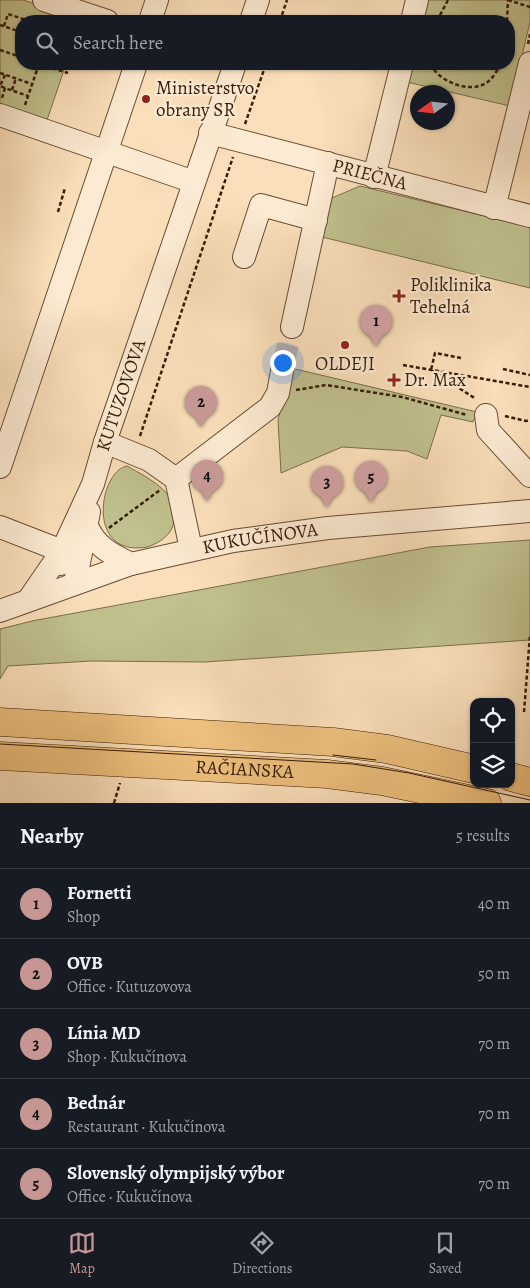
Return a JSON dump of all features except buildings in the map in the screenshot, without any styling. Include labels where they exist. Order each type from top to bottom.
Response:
[{"type":"main road","name":"RAČIANSKA","points":[[0,722],[333,742],[387,749],[470,767]]},
{"type":"main road","name":"RAČIANSKA","points":[[0,756],[327,774],[382,781],[487,803]]},
{"type":"main road","points":[[515,778],[530,782]]},
{"type":"street","points":[[44,0],[89,15]]},
{"type":"street","points":[[152,15],[158,0]]},
{"type":"street","points":[[253,15],[258,0]]},
{"type":"street","points":[[413,15],[417,0]]},
{"type":"street","points":[[494,208],[530,63]]},
{"type":"street","points":[[0,468],[134,70]]},
{"type":"street","name":"KUTUZOVOVA","points":[[29,599],[62,551],[93,484],[105,442],[230,70]]},
{"type":"street","points":[[374,177],[401,70]]},
{"type":"street","points":[[6,103],[107,152],[194,182]]},
{"type":"street","name":"PRIEČNA","points":[[210,133],[530,216]]},
{"type":"street","points":[[292,327],[328,163]]},
{"type":"street","points":[[244,256],[261,205],[316,220]]},
{"type":"street","points":[[171,482],[270,407],[278,393],[283,366]]},
{"type":"street","points":[[488,415],[530,476]]},
{"type":"street","points":[[105,442],[149,460],[171,482],[191,549]]},
{"type":"street","points":[[74,583],[95,529],[93,484]]},
{"type":"street","name":"KUKUČÍNOVA","points":[[0,611],[29,599],[131,564],[191,549],[328,528],[530,511]]},
{"type":"street","points":[[0,527],[62,551],[62,568],[74,583]]},
{"type":"street","points":[[95,529],[91,535],[102,548],[131,564]]},
{"type":"path","points":[[282,15],[287,0]]},
{"type":"path","points":[[440,15],[448,0]]},
{"type":"path","points":[[507,15],[508,0],[530,7]]},
{"type":"path","points":[[15,16],[8,14],[2,26],[15,30]]},
{"type":"path","points":[[0,50],[15,55]]},
{"type":"path","points":[[0,105],[6,103],[25,106],[38,70]]},
{"type":"path","points":[[59,70],[68,73]]},
{"type":"path","points":[[138,442],[264,70]]},
{"type":"path","points":[[435,70],[441,79],[459,85],[480,86],[487,83],[497,70]]},
{"type":"path","points":[[0,73],[32,84]]},
{"type":"path","points":[[4,75],[0,86],[28,96]]},
{"type":"path","points":[[12,90],[16,78]]},
{"type":"path","points":[[5,88],[6,103]]},
{"type":"path","points":[[58,212],[66,188]]},
{"type":"path","points":[[431,370],[435,353],[461,358]]},
{"type":"path","points":[[403,365],[530,387]]},
{"type":"path","points":[[503,369],[530,375]]},
{"type":"path","points":[[431,370],[488,415]]},
{"type":"path","points":[[278,393],[326,385],[402,397],[474,416],[488,415],[530,420]]},
{"type":"path","points":[[95,529],[171,482]]},
{"type":"path","points":[[524,712],[530,635]]},
{"type":"path","points":[[114,803],[122,777]]},
{"type":"green space","points":[[0,0],[23,0],[69,15],[15,15],[15,70],[64,70],[46,123],[0,108]]},
{"type":"green space","points":[[427,0],[530,0],[530,22],[510,106],[455,93],[455,85],[420,85],[407,82],[410,70],[515,70],[515,15],[423,15]]},
{"type":"green space","points":[[360,186],[530,227],[530,288],[322,237],[332,198]]},
{"type":"green space","points":[[291,368],[477,412],[473,422],[441,415],[427,459],[407,451],[342,447],[281,473],[278,420]]},
{"type":"green space","points":[[127,466],[156,483],[164,490],[175,508],[175,518],[171,530],[167,536],[154,545],[127,547],[114,540],[106,528],[103,512],[110,482],[117,471]]},
{"type":"green space","points":[[530,540],[530,640],[205,662],[91,661],[8,666],[0,679],[0,629],[32,621],[430,547]]},
{"type":"tunnel","points":[[283,366],[292,327]]},
{"type":"tram line","points":[[0,744],[353,764],[409,773],[530,800]]},
{"type":"tram line","points":[[333,755],[376,760]]},
{"type":"place","name":"Ministerstvo obrany SR","points":[[146,99]]},
{"type":"place","name":"Poliklinika Tehelná","points":[[399,296]]},
{"type":"place","name":"OLDEJI","points":[[345,345]]},
{"type":"place","name":"Fornetti","points":[[376,346]]},
{"type":"place","name":"Dr. Max","points":[[394,380]]},
{"type":"place","name":"OVB","points":[[201,427]]},
{"type":"place","name":"Bednár","points":[[207,501]]},
{"type":"place","name":"Slovenský olympijský výbor","points":[[371,502]]},
{"type":"place","name":"Línia MD","points":[[327,507]]}]
